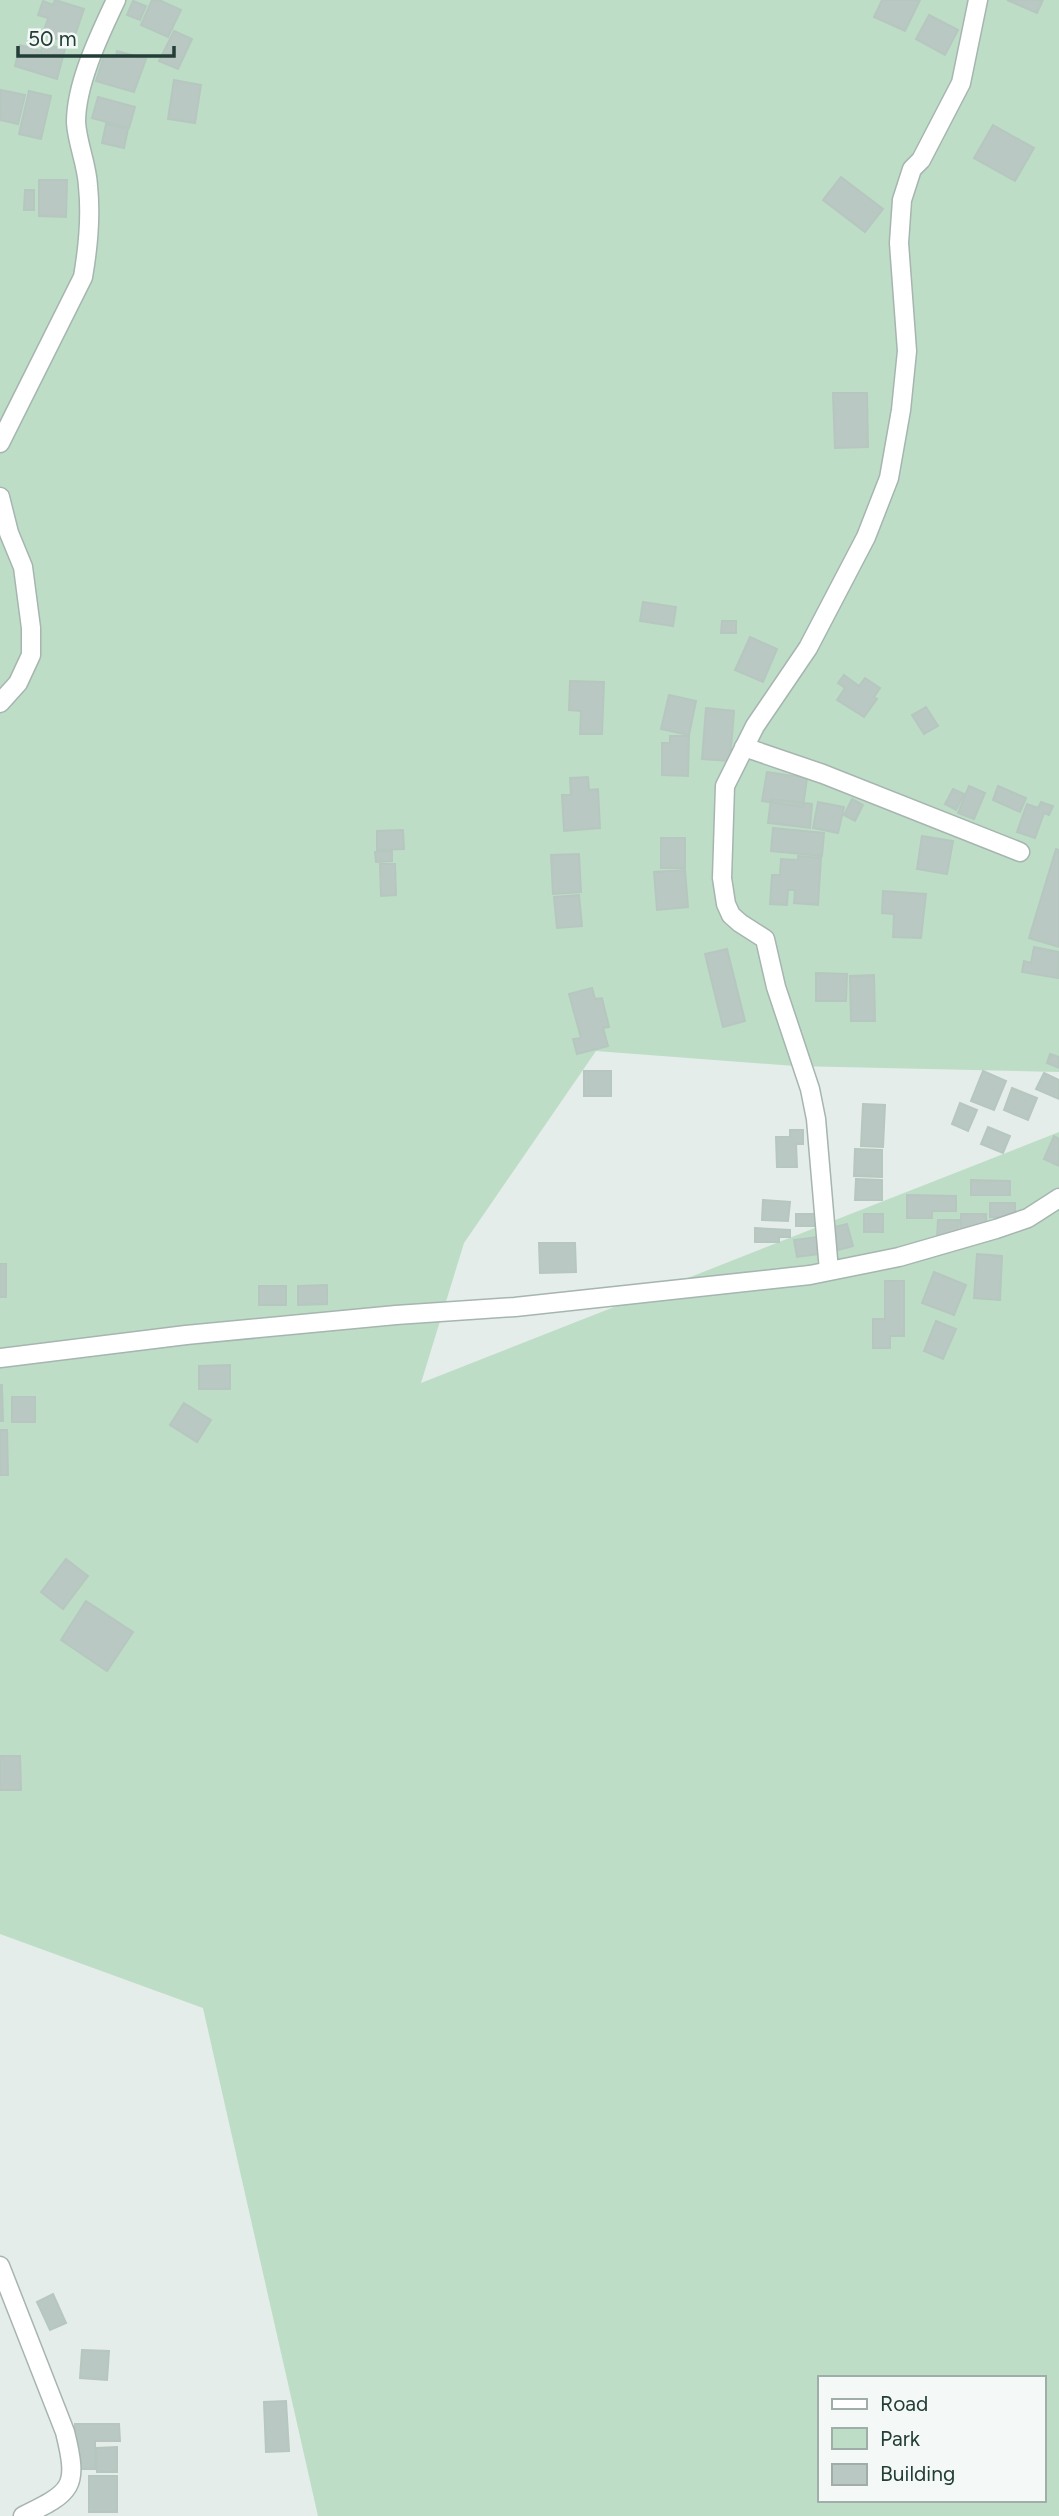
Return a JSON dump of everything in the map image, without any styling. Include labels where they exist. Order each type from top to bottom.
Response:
[{"type":"street","points":[[0,443],[83,277],[87,256],[88,186],[76,123],[95,46],[116,0]]},
{"type":"street","points":[[829,1271],[816,1119],[810,1090],[779,996],[765,939],[731,915],[726,904],[722,878],[725,786],[761,716],[808,648],[866,537],[889,478],[901,410],[907,351],[899,243],[902,200],[912,169],[921,160],[961,83],[978,0]]},
{"type":"street","points":[[0,496],[9,533],[23,567],[31,628],[30,655],[18,683],[0,703]]},
{"type":"street","points":[[744,747],[823,774],[1020,852]]},
{"type":"street","points":[[0,1358],[186,1335],[396,1315],[515,1307],[829,1271],[899,1257],[996,1229],[1028,1218],[1059,1198]]},
{"type":"street","points":[[0,2266],[65,2432],[71,2455],[72,2472],[68,2490],[52,2509],[23,2516]]},
{"type":"green space","points":[[0,0],[1059,0],[1059,1072],[795,1066],[596,1051],[464,1243],[421,1383],[1059,1132],[1059,2516],[318,2516],[203,2008],[0,1934]]},
{"type":"building","points":[[55,0],[84,9],[72,44],[43,34],[48,18],[38,15],[43,1],[53,5]]},
{"type":"building","points":[[152,0],[159,0],[181,10],[168,37],[141,25]]},
{"type":"building","points":[[882,0],[920,0],[905,31],[874,17]]},
{"type":"building","points":[[1007,0],[1043,0],[1037,13]]},
{"type":"building","points":[[133,1],[146,6],[140,20],[127,15]]},
{"type":"building","points":[[929,15],[958,30],[945,55],[916,39]]},
{"type":"building","points":[[174,31],[192,39],[178,69],[159,61]]},
{"type":"building","points":[[43,44],[65,49],[57,79],[15,66],[20,45],[41,51]]},
{"type":"building","points":[[117,51],[146,59],[134,92],[96,81],[104,56],[115,59]]},
{"type":"building","points":[[174,80],[201,85],[195,123],[168,119]]},
{"type":"building","points":[[1,90],[25,95],[18,124],[0,120]]},
{"type":"building","points":[[29,91],[51,96],[41,139],[19,134]]},
{"type":"building","points":[[98,97],[135,107],[129,128],[92,118]]},
{"type":"building","points":[[106,124],[128,129],[124,148],[102,143]]},
{"type":"building","points":[[993,125],[1034,148],[1015,181],[974,158]]},
{"type":"building","points":[[841,177],[883,209],[865,232],[823,200]]},
{"type":"building","points":[[39,180],[67,180],[66,217],[39,216]]},
{"type":"building","points":[[25,190],[34,190],[34,210],[24,210]]},
{"type":"building","points":[[833,393],[867,393],[868,447],[835,448]]},
{"type":"building","points":[[643,602],[676,607],[673,626],[640,621]]},
{"type":"building","points":[[722,621],[736,621],[736,633],[721,633]]},
{"type":"building","points":[[750,637],[777,649],[763,682],[735,670]]},
{"type":"building","points":[[844,675],[859,686],[865,678],[880,688],[874,697],[877,699],[864,717],[837,700],[845,688],[838,683]]},
{"type":"building","points":[[570,681],[604,682],[602,734],[580,734],[581,711],[569,710]]},
{"type":"building","points":[[669,695],[696,701],[689,735],[661,729]]},
{"type":"building","points":[[926,707],[938,726],[924,734],[912,715]]},
{"type":"building","points":[[706,708],[734,711],[730,761],[702,759]]},
{"type":"building","points":[[670,736],[689,736],[688,776],[662,775],[662,743],[670,743]]},
{"type":"building","points":[[767,772],[807,778],[803,807],[762,801]]},
{"type":"building","points":[[588,777],[589,790],[598,789],[600,828],[564,831],[562,795],[571,795],[570,778]]},
{"type":"building","points":[[969,786],[985,793],[974,819],[958,813]]},
{"type":"building","points":[[998,786],[1026,798],[1020,812],[993,800]]},
{"type":"building","points":[[953,789],[964,794],[956,810],[945,804]]},
{"type":"building","points":[[771,799],[812,804],[810,828],[768,823]]},
{"type":"building","points":[[852,799],[863,805],[855,821],[844,815]]},
{"type":"building","points":[[818,802],[844,807],[838,833],[813,828]]},
{"type":"building","points":[[1041,802],[1053,806],[1049,815],[1044,813],[1035,838],[1017,832],[1027,804],[1038,808]]},
{"type":"building","points":[[773,828],[824,833],[822,856],[771,851]]},
{"type":"building","points":[[403,830],[404,849],[377,850],[377,831]]},
{"type":"building","points":[[922,836],[953,841],[947,874],[917,869]]},
{"type":"building","points":[[661,838],[685,838],[685,868],[661,868]]},
{"type":"building","points":[[1056,849],[1059,850],[1059,947],[1029,938]]},
{"type":"building","points":[[392,851],[392,861],[376,862],[375,852]]},
{"type":"building","points":[[579,854],[581,892],[553,894],[551,855]]},
{"type":"building","points":[[798,856],[821,858],[818,905],[794,903],[795,890],[788,890],[787,905],[770,904],[772,875],[780,875],[781,859],[798,860]]},
{"type":"building","points":[[380,864],[395,864],[396,895],[381,896]]},
{"type":"building","points":[[685,870],[688,907],[657,910],[654,872]]},
{"type":"building","points":[[883,891],[926,894],[921,938],[893,937],[894,914],[882,913]]},
{"type":"building","points":[[579,895],[582,926],[557,928],[554,897]]},
{"type":"building","points":[[1034,947],[1059,952],[1058,978],[1022,972],[1024,961],[1031,963]]},
{"type":"building","points":[[727,949],[745,1021],[723,1027],[705,954]]},
{"type":"building","points":[[816,973],[847,974],[846,1001],[816,1001]]},
{"type":"building","points":[[874,975],[875,1021],[851,1021],[850,976]]},
{"type":"building","points":[[592,988],[595,999],[602,998],[609,1027],[603,1028],[608,1046],[577,1054],[573,1039],[581,1038],[569,994]]},
{"type":"building","points":[[1050,1054],[1059,1057],[1059,1068],[1047,1063]]},
{"type":"building","points":[[584,1071],[611,1071],[611,1096],[584,1096]]},
{"type":"building","points":[[983,1071],[1006,1081],[994,1110],[971,1101]]},
{"type":"building","points":[[1044,1073],[1059,1080],[1059,1099],[1036,1089]]},
{"type":"building","points":[[1012,1088],[1037,1098],[1028,1120],[1004,1110]]},
{"type":"building","points":[[960,1103],[977,1110],[968,1131],[952,1124]]},
{"type":"building","points":[[863,1104],[885,1105],[883,1147],[861,1146]]},
{"type":"building","points":[[988,1127],[1010,1136],[1003,1153],[981,1144]]},
{"type":"building","points":[[790,1130],[803,1130],[803,1144],[796,1144],[797,1167],[777,1167],[776,1137],[790,1137]]},
{"type":"building","points":[[1054,1136],[1059,1139],[1059,1166],[1044,1159]]},
{"type":"building","points":[[855,1149],[882,1150],[882,1177],[854,1176]]},
{"type":"building","points":[[856,1179],[882,1180],[882,1200],[855,1200]]},
{"type":"building","points":[[971,1180],[1010,1181],[1010,1195],[971,1195]]},
{"type":"building","points":[[907,1195],[956,1196],[956,1211],[932,1211],[932,1218],[907,1218]]},
{"type":"building","points":[[763,1200],[790,1202],[788,1221],[762,1220]]},
{"type":"building","points":[[990,1203],[1015,1203],[1015,1217],[990,1217]]},
{"type":"building","points":[[796,1214],[819,1214],[819,1226],[796,1226]]},
{"type":"building","points":[[864,1214],[883,1214],[883,1232],[864,1232]]},
{"type":"building","points":[[961,1214],[986,1214],[986,1228],[961,1228]]},
{"type":"building","points":[[938,1220],[959,1220],[958,1237],[937,1237]]},
{"type":"building","points":[[847,1224],[853,1246],[834,1251],[827,1229]]},
{"type":"building","points":[[755,1228],[790,1230],[790,1237],[779,1237],[779,1242],[755,1242]]},
{"type":"building","points":[[817,1237],[820,1254],[797,1257],[794,1240]]},
{"type":"building","points":[[539,1243],[575,1243],[576,1272],[540,1273]]},
{"type":"building","points":[[977,1254],[1002,1256],[1000,1300],[974,1298]]},
{"type":"building","points":[[0,1264],[6,1264],[6,1297],[0,1297]]},
{"type":"building","points":[[934,1272],[966,1285],[954,1315],[922,1303]]},
{"type":"building","points":[[885,1281],[904,1281],[904,1336],[890,1336],[890,1348],[873,1348],[873,1319],[885,1319]]},
{"type":"building","points":[[327,1285],[327,1304],[298,1305],[298,1286]]},
{"type":"building","points":[[259,1286],[286,1286],[286,1305],[259,1305]]},
{"type":"building","points":[[936,1321],[956,1329],[943,1359],[924,1351]]},
{"type":"building","points":[[230,1365],[230,1389],[199,1389],[199,1366]]},
{"type":"building","points":[[2,1385],[3,1421],[0,1421]]},
{"type":"building","points":[[12,1397],[35,1397],[35,1422],[12,1422]]},
{"type":"building","points":[[184,1403],[211,1420],[197,1442],[170,1425]]},
{"type":"building","points":[[0,1430],[7,1430],[8,1475],[0,1475]]},
{"type":"building","points":[[66,1559],[88,1576],[63,1609],[41,1592]]},
{"type":"building","points":[[86,1601],[133,1632],[107,1671],[61,1640]]},
{"type":"building","points":[[0,1756],[20,1756],[21,1790],[0,1790]]},
{"type":"building","points":[[53,2294],[66,2323],[50,2330],[37,2302]]},
{"type":"building","points":[[82,2350],[109,2351],[107,2380],[80,2378]]},
{"type":"building","points":[[286,2401],[289,2451],[266,2452],[264,2402]]},
{"type":"building","points":[[75,2424],[119,2424],[120,2441],[95,2441],[95,2469],[75,2469]]},
{"type":"building","points":[[117,2447],[117,2472],[97,2472],[96,2448]]},
{"type":"building","points":[[89,2476],[117,2476],[117,2512],[89,2512]]}]
